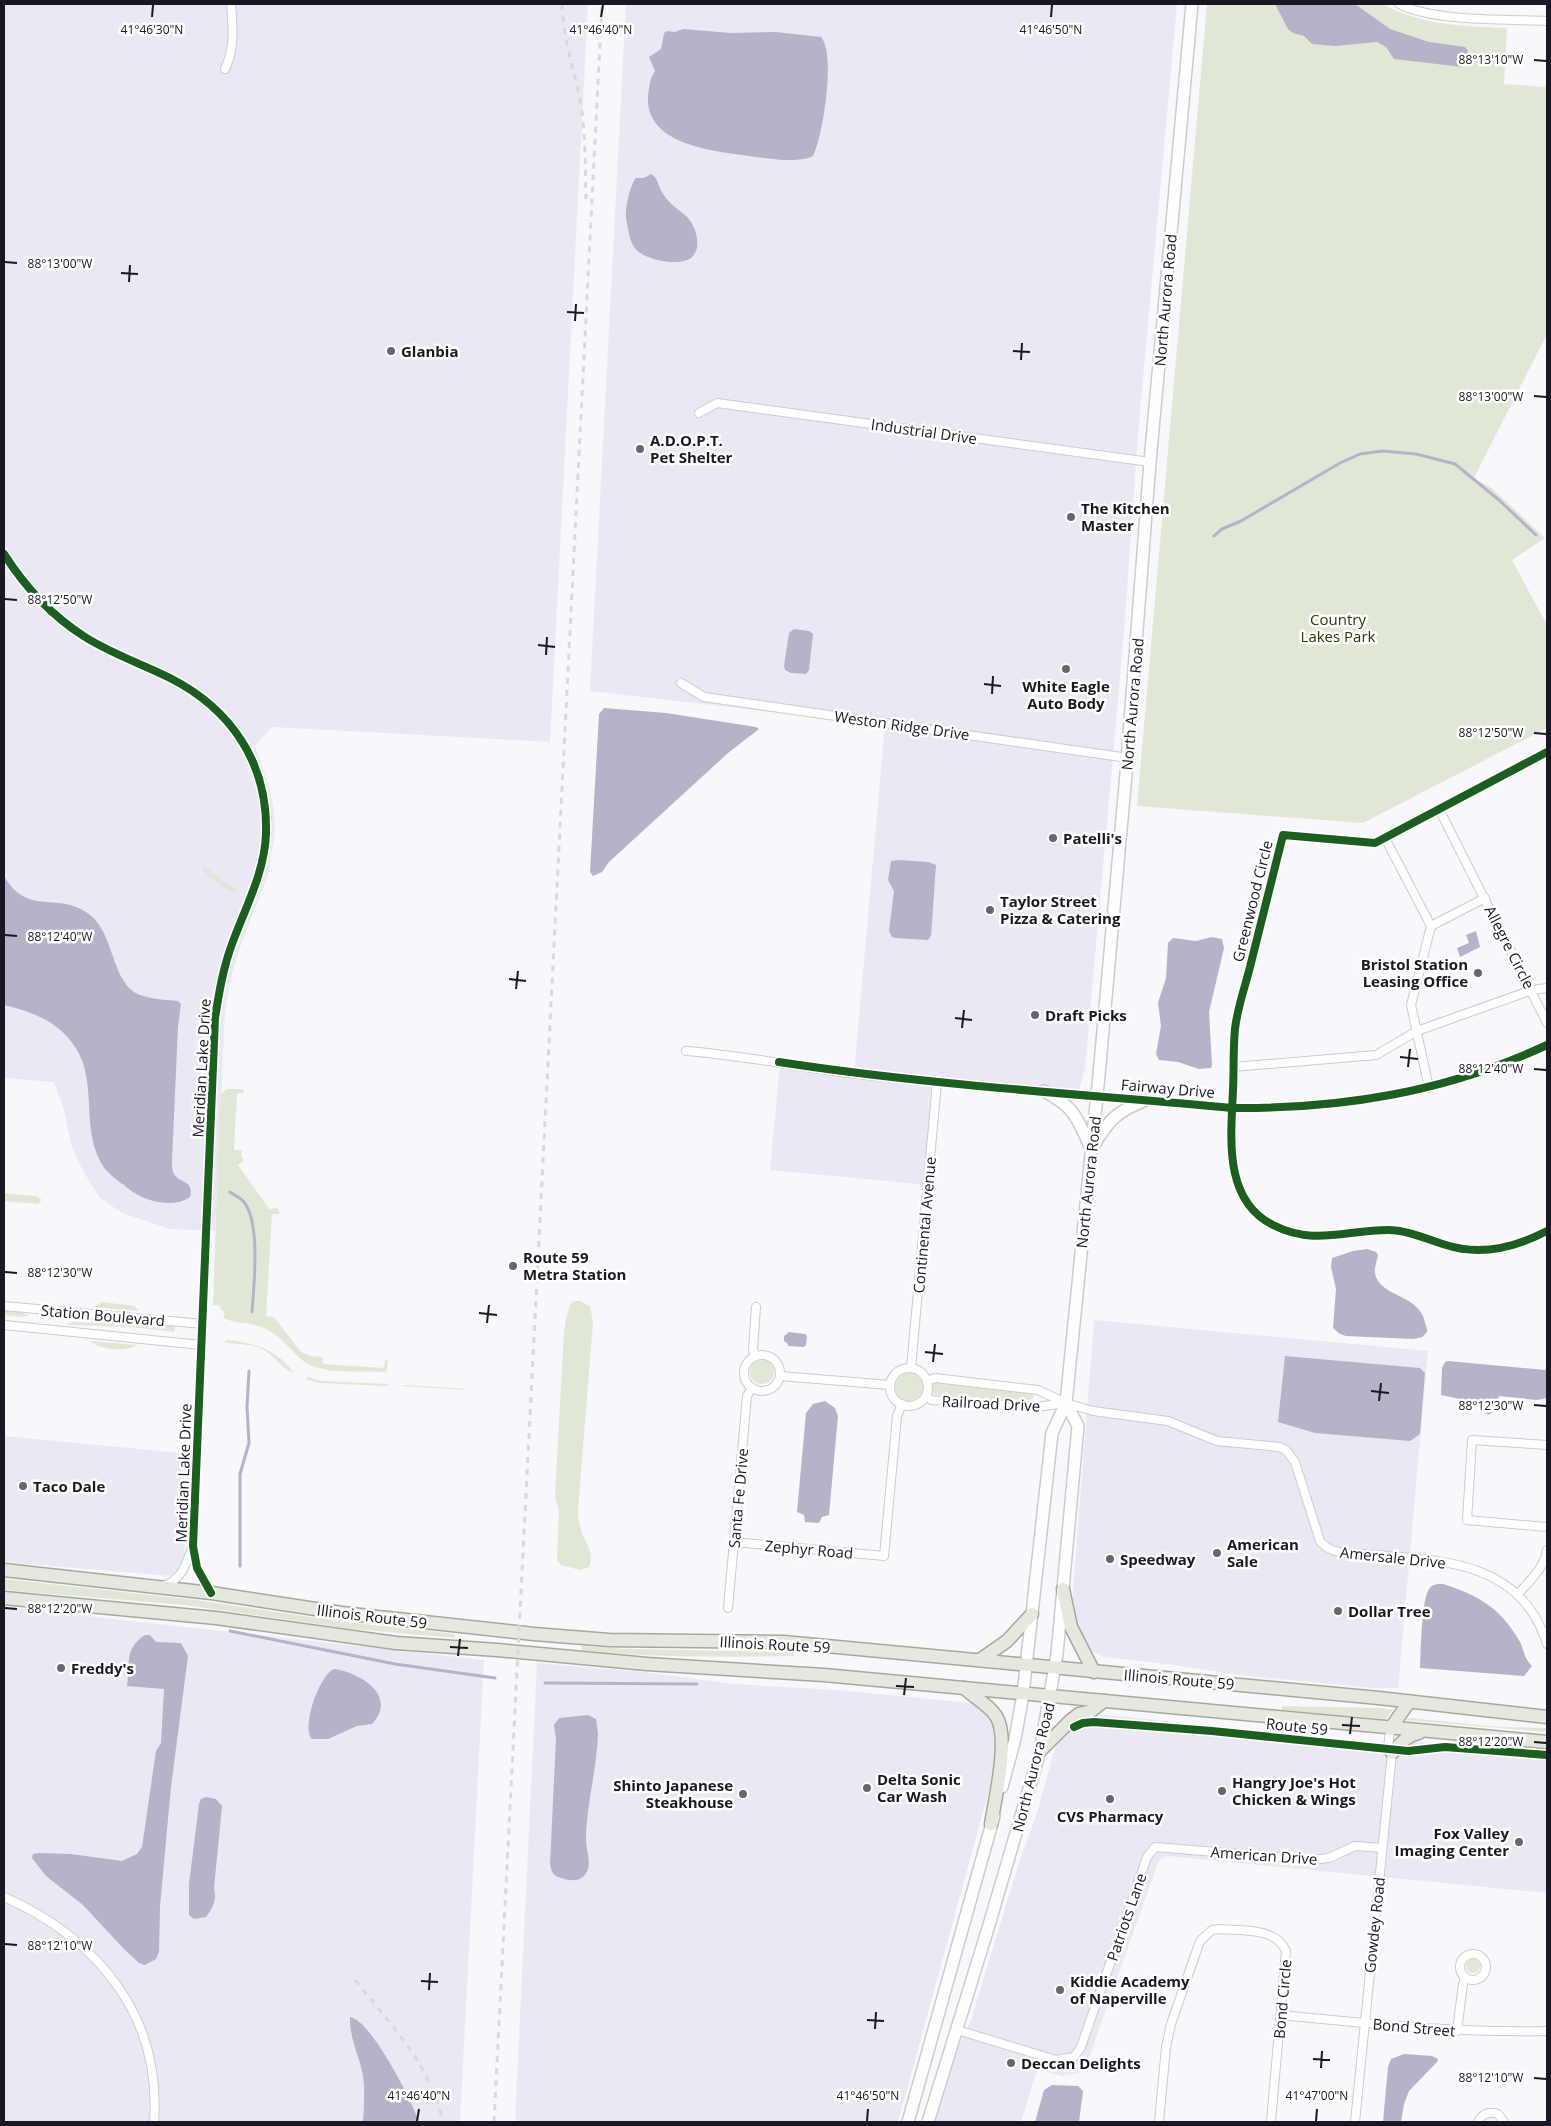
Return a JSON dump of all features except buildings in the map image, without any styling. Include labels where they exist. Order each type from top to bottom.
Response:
[{"type":"main road","name":"North Aurora Road","points":[[908,2122],[1010,1758],[1027,1666],[1052,1433],[1066,1403],[1128,758],[1150,462],[1192,4]]},
{"type":"main road","points":[[1044,1091],[1062,1101],[1072,1110],[1091,1148]]},
{"type":"main road","points":[[1091,1148],[1117,1114],[1123,1109],[1146,1100]]},
{"type":"main road","name":"North Aurora Road","points":[[928,2122],[1040,1751],[1051,1696],[1056,1669],[1078,1426],[1066,1403]]},
{"type":"main road","name":"Illinois Route 59","points":[[4,1570],[211,1593],[342,1613],[574,1638],[784,1642],[1547,1717]]},
{"type":"main road","points":[[1063,1589],[1071,1627],[1094,1672]]},
{"type":"main road","name":"Illinois Route 59","points":[[4,1598],[187,1614],[396,1643],[647,1664],[824,1675],[1390,1729],[1547,1742]]},
{"type":"main road","points":[[980,1660],[1007,1641],[1032,1614]]},
{"type":"main road","points":[[964,1688],[997,1717],[1001,1728],[1003,1743],[991,1824]]},
{"type":"main road","points":[[1040,1751],[1070,1721],[1079,1714],[1091,1711],[1104,1701]]},
{"type":"main road","points":[[1390,1729],[1409,1702]]},
{"type":"main road","points":[[1392,1753],[1410,1735],[1424,1732]]},
{"type":"street","points":[[225,69],[233,43],[231,4]]},
{"type":"street","points":[[1398,4],[1410,9],[1439,15],[1547,21]]},
{"type":"street","name":"Industrial Drive","points":[[699,413],[717,403],[1150,462]]},
{"type":"street","name":"Meridian Lake Drive","points":[[4,554],[28,588],[48,609],[73,629],[100,646],[190,688],[214,707],[232,727],[249,752],[263,792],[266,818],[264,854],[259,874],[223,971],[215,1018],[192,1546],[186,1566],[181,1574],[170,1583],[156,1587]]},
{"type":"street","name":"Weston Ridge Drive","points":[[681,683],[704,697],[1128,758]]},
{"type":"street","name":"Greenwood Circle","points":[[1547,752],[1375,844],[1283,835],[1235,1028],[1232,1108],[1232,1166],[1243,1197],[1261,1217],[1287,1231],[1309,1237],[1323,1237],[1374,1230],[1392,1230],[1405,1232],[1456,1248],[1482,1250],[1518,1244],[1547,1230]]},
{"type":"street","name":"Allegre Circle","points":[[1439,809],[1547,1023]]},
{"type":"street","points":[[1385,838],[1431,926],[1411,1005],[1429,1088]]},
{"type":"street","name":"Allegre Circle","points":[[1431,926],[1485,898]]},
{"type":"street","points":[[1233,1067],[1376,1055],[1416,1031],[1532,990],[1547,988]]},
{"type":"street","name":"Fairway Drive","points":[[686,1051],[740,1056],[845,1072],[937,1082],[1232,1108],[1271,1108],[1341,1104],[1429,1088],[1503,1064],[1547,1045]]},
{"type":"street","name":"Continental Avenue","points":[[911,1368],[937,1082]]},
{"type":"street","name":"Station Boulevard","points":[[4,1306],[203,1324]]},
{"type":"street","points":[[756,1307],[753,1350],[756,1356]]},
{"type":"street","name":"Station Boulevard","points":[[4,1325],[201,1345]]},
{"type":"street","points":[[756,1356],[768,1356],[777,1364],[780,1376],[778,1382],[769,1390],[763,1392],[752,1388],[745,1379],[744,1374],[747,1363],[756,1356]]},
{"type":"street","points":[[911,1368],[921,1372],[927,1381],[926,1395],[918,1403],[913,1405],[902,1404],[892,1397],[890,1385],[896,1373],[900,1370],[911,1368]]},
{"type":"street","points":[[780,1376],[890,1385]]},
{"type":"street","name":"Railroad Drive","points":[[927,1381],[935,1378],[1038,1390],[1066,1403]]},
{"type":"street","name":"Santa Fe Drive","points":[[728,1608],[747,1396],[752,1388]]},
{"type":"street","name":"Railroad Drive","points":[[926,1395],[931,1400],[1032,1406],[1066,1403]]},
{"type":"street","name":"Amersale Drive","points":[[1066,1403],[1093,1410],[1162,1420],[1217,1441],[1279,1447],[1293,1457],[1320,1541],[1330,1550],[1462,1565],[1482,1571],[1501,1581],[1518,1594],[1535,1618],[1547,1644]]},
{"type":"street","name":"Zephyr Road","points":[[734,1542],[884,1556],[897,1416],[902,1404]]},
{"type":"street","points":[[1547,1445],[1472,1440],[1467,1520],[1547,1528]]},
{"type":"street","name":"Meridian Lake Drive","points":[[192,1546],[197,1568],[211,1593]]},
{"type":"street","points":[[1518,1594],[1546,1564],[1547,1550]]},
{"type":"street","name":"Gowdey Road","points":[[1355,2122],[1392,1753],[1388,1750],[1390,1729]]},
{"type":"street","name":"American Drive","points":[[1146,1857],[1155,1847],[1161,1846],[1313,1860],[1329,1858],[1355,1846],[1382,1848]]},
{"type":"street","name":"Patriots Lane","points":[[957,2030],[1056,2060],[1066,2060],[1074,2057],[1081,2047],[1146,1857]]},
{"type":"street","points":[[4,1897],[42,1917],[74,1938],[101,1964],[121,1990],[140,2027],[146,2046],[154,2090],[154,2122]]},
{"type":"street","name":"Bond Circle","points":[[1159,2122],[1168,2034],[1200,1941],[1212,1930],[1220,1929],[1264,1933],[1276,1938],[1280,1942],[1286,1956],[1271,2122]]},
{"type":"street","points":[[1457,2031],[1465,1978]]},
{"type":"street","name":"Bond Street","points":[[1281,2015],[1457,2031],[1547,2032]]},
{"type":"street","points":[[1478,2122],[1482,2116],[1489,2113],[1498,2114],[1504,2122]]},
{"type":"shaded area","points":[[4,4],[588,4],[550,742],[272,727],[255,746],[270,789],[275,832],[268,875],[239,950],[231,977],[225,1012],[215,1231],[170,1229],[122,1213],[99,1197],[82,1169],[71,1144],[64,1110],[54,1082],[4,1078]]},
{"type":"shaded area","points":[[626,4],[1177,4],[1138,434],[1124,632],[1085,1068],[1079,1090],[941,1078],[929,1185],[770,1170],[780,1064],[854,1074],[885,725],[590,691]]},
{"type":"shaded area","points":[[1275,4],[1355,4],[1390,29],[1429,42],[1465,47],[1468,51],[1466,63],[1462,67],[1394,59],[1386,47],[1377,42],[1335,46],[1312,44],[1304,36],[1293,33],[1288,29]]},
{"type":"shaded area","points":[[683,29],[731,33],[775,32],[821,37],[825,46],[828,77],[821,132],[813,156],[799,160],[781,160],[700,148],[669,135],[657,125],[650,112],[648,96],[655,71],[649,57],[661,49],[664,33]]},
{"type":"shaded area","points":[[651,174],[657,179],[667,199],[693,225],[697,237],[697,248],[695,254],[685,261],[670,262],[652,259],[638,252],[631,240],[626,218],[630,191],[636,178],[644,178]]},
{"type":"shaded area","points":[[794,629],[809,631],[813,634],[809,670],[806,674],[791,673],[785,670],[789,633]]},
{"type":"shaded area","points":[[604,708],[666,713],[759,729],[728,753],[609,862],[602,872],[593,876],[590,872],[599,714]]},
{"type":"shaded area","points":[[891,861],[928,862],[936,865],[931,936],[928,940],[895,938],[892,937],[889,931],[894,891],[888,880]]},
{"type":"shaded area","points":[[4,876],[13,889],[23,896],[34,900],[67,904],[90,915],[98,923],[104,934],[123,981],[131,989],[140,995],[178,1001],[181,1004],[178,1026],[172,1170],[177,1177],[190,1187],[190,1197],[186,1200],[176,1203],[165,1203],[146,1199],[130,1190],[107,1171],[102,1165],[94,1146],[85,1068],[79,1054],[70,1040],[48,1021],[31,1013],[4,1005]]},
{"type":"shaded area","points":[[1476,931],[1480,947],[1460,957],[1457,948],[1469,943],[1466,935]]},
{"type":"shaded area","points":[[1212,937],[1222,939],[1224,948],[1209,1012],[1211,1068],[1199,1069],[1178,1062],[1159,1060],[1156,1054],[1161,1026],[1158,1003],[1166,978],[1168,943],[1173,938],[1196,941]]},
{"type":"shaded area","points":[[1367,1249],[1376,1252],[1378,1255],[1375,1274],[1378,1281],[1389,1290],[1409,1301],[1421,1313],[1427,1329],[1427,1332],[1422,1337],[1413,1339],[1346,1336],[1333,1328],[1336,1289],[1331,1267],[1332,1258],[1353,1251]]},
{"type":"shaded area","points":[[1094,1320],[1428,1351],[1398,1688],[1372,1688],[1238,1675],[1105,1657],[1090,1650],[1083,1644],[1072,1603]]},
{"type":"shaded area","points":[[789,1332],[805,1334],[807,1336],[806,1345],[804,1347],[788,1346],[784,1341],[784,1336]]},
{"type":"shaded area","points":[[1285,1356],[1420,1368],[1425,1373],[1420,1434],[1410,1441],[1315,1433],[1278,1422]]},
{"type":"shaded area","points":[[1445,1362],[1545,1370],[1547,1371],[1547,1398],[1537,1400],[1499,1396],[1494,1412],[1488,1415],[1475,1402],[1441,1395],[1442,1368]]},
{"type":"shaded area","points":[[825,1401],[835,1408],[838,1416],[829,1515],[822,1517],[819,1523],[805,1522],[804,1515],[797,1512],[806,1413],[813,1404]]},
{"type":"shaded area","points":[[4,1436],[191,1454],[183,1577],[4,1562]]},
{"type":"shaded area","points":[[1443,1584],[1478,1598],[1488,1604],[1505,1620],[1513,1630],[1532,1666],[1524,1676],[1420,1668],[1426,1595],[1432,1586]]},
{"type":"shaded area","points":[[4,1607],[484,1660],[460,2122],[4,2122]]},
{"type":"shaded area","points":[[145,1635],[150,1635],[156,1642],[181,1643],[188,1656],[171,1787],[160,1906],[159,1952],[156,1959],[145,1965],[139,1963],[124,1949],[83,1905],[46,1876],[32,1858],[33,1854],[38,1853],[71,1854],[122,1861],[137,1854],[142,1847],[156,1751],[161,1743],[164,1689],[127,1686],[131,1651],[133,1646]]},
{"type":"shaded area","points":[[537,1663],[644,1672],[733,1684],[837,1690],[970,1703],[986,1711],[996,1727],[997,1761],[898,2122],[515,2122]]},
{"type":"shaded area","points":[[334,1669],[354,1675],[372,1687],[378,1695],[381,1704],[379,1714],[372,1724],[357,1726],[328,1739],[312,1739],[309,1733],[310,1713],[323,1680]]},
{"type":"shaded area","points":[[588,1715],[596,1719],[598,1733],[586,1827],[589,1864],[583,1877],[578,1880],[569,1880],[554,1875],[550,1864],[556,1739],[554,1725],[559,1718]]},
{"type":"shaded area","points":[[1105,1715],[1375,1742],[1420,1742],[1547,1751],[1547,1893],[1168,1856],[1159,1860],[1084,2072],[1062,2076],[1037,2069],[1021,2122],[933,2122],[958,2049],[971,2020],[1020,1860],[1037,1813],[1057,1741],[1076,1721],[1089,1716]]},
{"type":"shaded area","points":[[206,1797],[216,1799],[222,1806],[214,1888],[215,1900],[206,1917],[194,1919],[189,1915],[189,1884],[199,1804],[201,1799]]},
{"type":"shaded area","points":[[350,2017],[359,2022],[369,2032],[379,2046],[400,2080],[419,2122],[363,2122],[363,2075],[353,2039]]},
{"type":"shaded area","points":[[1404,2054],[1432,2056],[1438,2059],[1409,2091],[1404,2104],[1401,2122],[1383,2122],[1388,2067],[1391,2059]]},
{"type":"shaded area","points":[[1052,2085],[1078,2086],[1083,2091],[1079,2122],[1035,2122],[1044,2090]]},
{"type":"green space","name":"Country Lakes Park","points":[[1207,4],[1382,4],[1413,17],[1443,24],[1507,28],[1504,84],[1547,87],[1547,334],[1474,478],[1493,489],[1545,538],[1512,560],[1547,625],[1547,728],[1363,823],[1137,806]]},
{"type":"green space","points":[[203,867],[206,867],[225,883],[236,888],[236,893],[221,886],[202,870]]},
{"type":"green space","points":[[228,1089],[243,1089],[244,1093],[237,1093],[234,1150],[242,1150],[241,1155],[244,1160],[238,1165],[270,1210],[277,1207],[280,1214],[272,1214],[266,1316],[274,1317],[301,1352],[311,1356],[323,1357],[323,1364],[384,1368],[385,1360],[388,1361],[385,1372],[330,1370],[310,1365],[270,1331],[259,1326],[223,1318],[225,1314],[218,1305],[213,1305],[220,1096]]},
{"type":"green space","points":[[4,1193],[36,1196],[41,1201],[38,1204],[4,1201]]},
{"type":"green space","points":[[580,1301],[590,1306],[593,1322],[578,1510],[581,1530],[589,1548],[591,1562],[589,1567],[580,1570],[561,1565],[557,1560],[559,1510],[555,1497],[564,1332],[571,1303]]},
{"type":"green space","points":[[102,1302],[134,1306],[139,1311],[93,1307]]},
{"type":"green space","points":[[4,1311],[20,1312],[29,1315],[22,1317],[4,1315]]},
{"type":"green space","points":[[73,1322],[175,1326],[174,1332],[132,1327],[67,1325]]},
{"type":"green space","points":[[227,1340],[247,1343],[265,1349],[280,1358],[294,1373],[290,1372],[260,1348],[224,1342]]},
{"type":"green space","points":[[91,1341],[136,1345],[127,1349],[113,1349],[94,1344]]},
{"type":"green space","points":[[762,1360],[767,1361],[773,1367],[773,1377],[767,1383],[762,1384],[757,1383],[751,1377],[750,1372],[751,1367],[757,1361]]},
{"type":"green space","points":[[909,1373],[919,1377],[923,1387],[919,1397],[909,1401],[899,1397],[895,1387],[899,1377]]},
{"type":"green space","points":[[308,1377],[322,1381],[389,1384],[386,1386],[319,1383],[306,1379]]},
{"type":"green space","points":[[933,1382],[1032,1394],[1034,1398],[1029,1400],[976,1399],[933,1394]]},
{"type":"green space","points":[[403,1385],[466,1389],[465,1390]]},
{"type":"green space","points":[[4,1579],[196,1600],[337,1621],[455,1634],[455,1638],[353,1629],[185,1605],[4,1590]]},
{"type":"green space","points":[[582,1646],[626,1649],[794,1652],[794,1656],[661,1656],[581,1650]]},
{"type":"green space","points":[[1282,1706],[1381,1708],[1393,1710],[1385,1719],[1282,1710]]},
{"type":"green space","points":[[1410,1718],[1500,1727],[1547,1728],[1547,1732],[1405,1720]]},
{"type":"green space","points":[[1470,1959],[1476,1959],[1480,1966],[1476,1973],[1470,1973],[1466,1969],[1466,1963]]},
{"type":"waterway","points":[[1214,536],[1222,529],[1241,521],[1340,463],[1360,454],[1383,451],[1416,454],[1455,464],[1499,500],[1536,535]]},
{"type":"waterway","points":[[230,1192],[243,1201],[249,1210],[252,1223],[255,1254],[252,1312]]},
{"type":"waterway","points":[[240,1566],[240,1474],[249,1443],[247,1407],[249,1371]]},
{"type":"waterway","points":[[230,1631],[395,1664],[495,1678]]},
{"type":"waterway","points":[[545,1683],[697,1684]]},
{"type":"railway","points":[[562,4],[566,38],[583,121],[586,199]]},
{"type":"railway","points":[[494,2122],[602,4]]},
{"type":"railway","points":[[355,1980],[395,2029],[419,2063],[437,2101],[443,2122]]},
{"type":"cycle path","points":[[4,554],[40,600],[73,629],[106,649],[170,678],[211,705],[228,722],[242,741],[253,761],[265,808],[266,833],[262,862],[229,953],[215,1018],[193,1546],[197,1568],[211,1593]]},
{"type":"cycle path","points":[[1547,752],[1375,843],[1283,835],[1236,1021],[1231,1127],[1234,1166],[1238,1184],[1245,1200],[1257,1214],[1273,1225],[1288,1231],[1316,1236],[1395,1230],[1446,1245],[1472,1250],[1485,1250],[1510,1245],[1547,1231]]},
{"type":"cycle path","points":[[779,1062],[891,1077],[1004,1088],[1232,1108],[1273,1108],[1353,1101],[1393,1095],[1471,1075],[1547,1045]]},
{"type":"cycle path","name":"Route 59","points":[[1074,1727],[1083,1723],[1094,1722],[1212,1731],[1408,1751],[1445,1747],[1547,1755]]},
{"type":"place","name":"Glanbia","points":[[391,351]]},
{"type":"place","name":"A.D.O.P.T. Pet Shelter","points":[[640,449]]},
{"type":"place","name":"The Kitchen Master","points":[[1071,517]]},
{"type":"place","name":"White Eagle Auto Body","points":[[1066,669]]},
{"type":"place","name":"Patelli's","points":[[1053,838]]},
{"type":"place","name":"Taylor Street Pizza & Catering","points":[[990,910]]},
{"type":"place","name":"Bristol Station Leasing Office","points":[[1478,973]]},
{"type":"place","name":"Draft Picks","points":[[1035,1015]]},
{"type":"place","name":"Route 59 Metra Station","points":[[513,1266]]},
{"type":"place","name":"Taco Dale","points":[[23,1486]]},
{"type":"place","name":"American Sale","points":[[1217,1553]]},
{"type":"place","name":"Speedway","points":[[1110,1559]]},
{"type":"place","name":"Dollar Tree","points":[[1338,1611]]},
{"type":"place","name":"Freddy's","points":[[61,1668]]},
{"type":"place","name":"Delta Sonic Car Wash","points":[[867,1788]]},
{"type":"place","name":"Hangry Joe's Hot Chicken & Wings","points":[[1222,1791]]},
{"type":"place","name":"Shinto Japanese Steakhouse","points":[[743,1794]]},
{"type":"place","name":"CVS Pharmacy","points":[[1110,1799]]},
{"type":"place","name":"Fox Valley Imaging Center","points":[[1519,1842]]},
{"type":"place","name":"Kiddie Academy of Naperville","points":[[1060,1990]]},
{"type":"place","name":"Deccan Delights","points":[[1011,2063]]}]
